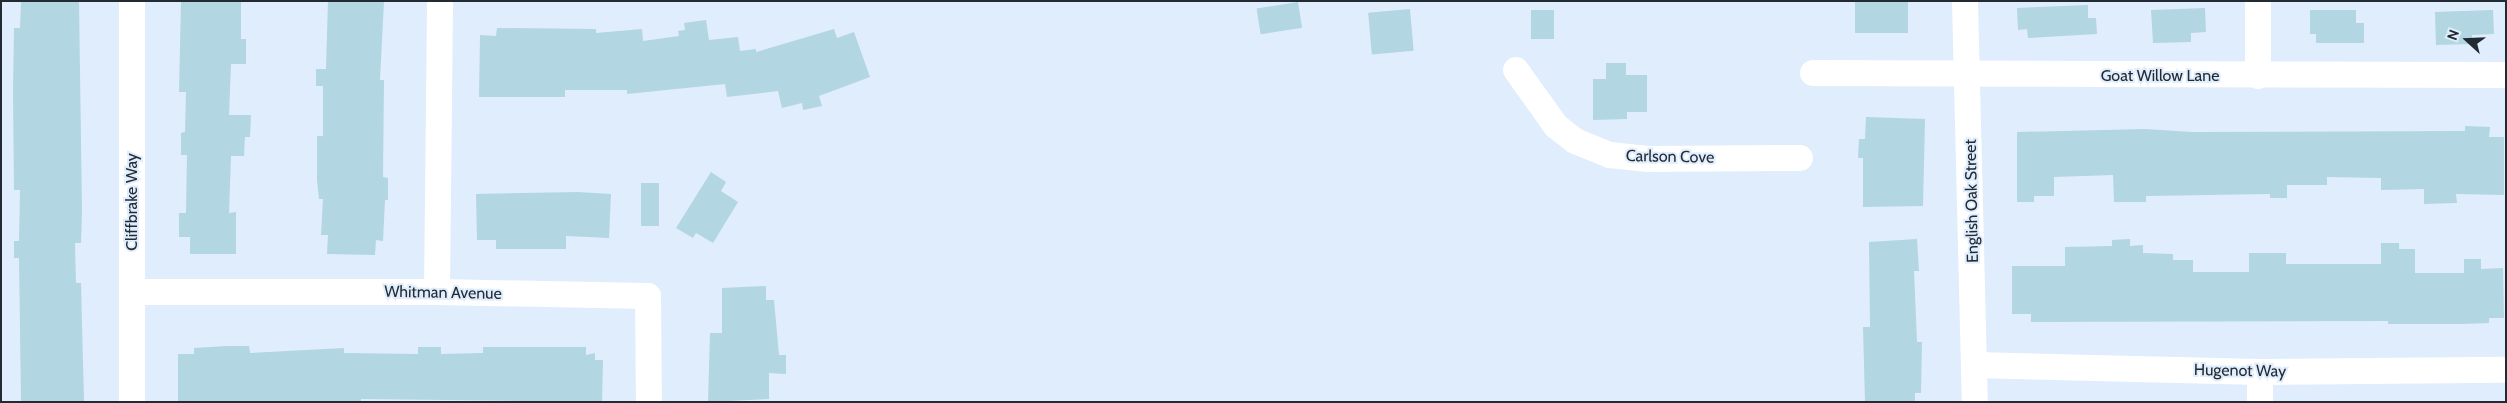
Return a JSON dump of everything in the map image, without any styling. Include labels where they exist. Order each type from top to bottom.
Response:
[{"type":"street","name":"Cliffbrake Way","points":[[132,1],[132,402]]},
{"type":"street","points":[[437,292],[440,1]]},
{"type":"street","name":"English Oak Street","points":[[1965,1],[1970,74],[1975,402]]},
{"type":"street","points":[[2258,1],[2258,76]]},
{"type":"street","name":"Carlson Cove","points":[[1516,70],[1556,126],[1575,142],[1610,155],[1648,159],[1800,158]]},
{"type":"street","name":"Goat Willow Lane","points":[[1813,73],[2258,76],[2506,75]]},
{"type":"street","name":"Whitman Avenue","points":[[132,292],[437,292],[648,296],[649,402]]},
{"type":"street","name":"Hugenot Way","points":[[1975,366],[2260,372],[2506,370]]},
{"type":"street","points":[[2260,372],[2260,402]]},
{"type":"building","points":[[21,1],[79,1],[82,211],[81,243],[75,243],[76,283],[81,283],[84,402],[21,402],[19,258],[14,258],[14,241],[19,241],[20,190],[14,190],[13,93],[14,28],[20,28]]},
{"type":"building","points":[[181,1],[241,1],[241,39],[246,39],[246,64],[231,64],[229,115],[251,115],[250,137],[245,137],[244,156],[231,156],[229,213],[236,212],[236,254],[190,254],[190,237],[179,237],[179,213],[186,213],[187,155],[181,155],[181,133],[185,132],[186,92],[179,92]]},
{"type":"building","points":[[328,1],[384,1],[380,80],[384,80],[383,177],[388,178],[388,200],[385,200],[383,241],[376,240],[375,255],[327,254],[328,235],[321,235],[323,199],[319,199],[317,180],[317,136],[323,136],[323,86],[316,86],[316,69],[326,69]]},
{"type":"building","points":[[1855,1],[1908,1],[1908,33],[1855,33]]},
{"type":"building","points":[[1298,2],[1302,28],[1261,34],[1257,9]]},
{"type":"building","points":[[2088,5],[2088,18],[2096,18],[2097,34],[2028,38],[2027,29],[2018,30],[2017,8]]},
{"type":"building","points":[[2205,8],[2206,32],[2191,33],[2191,42],[2153,43],[2151,10]]},
{"type":"building","points":[[1410,9],[1414,51],[1372,55],[1368,13]]},
{"type":"building","points":[[1531,10],[1554,10],[1554,39],[1531,39]]},
{"type":"building","points":[[2310,10],[2356,10],[2356,23],[2364,23],[2364,43],[2316,43],[2316,34],[2310,34]]},
{"type":"building","points":[[2493,10],[2494,34],[2472,35],[2472,44],[2436,45],[2435,12]]},
{"type":"building","points":[[706,20],[709,40],[738,37],[740,51],[756,49],[756,52],[834,29],[837,38],[854,32],[870,77],[819,96],[822,106],[803,110],[802,103],[782,108],[778,91],[727,97],[725,84],[627,94],[627,90],[565,90],[565,97],[479,97],[480,35],[496,36],[497,28],[596,29],[596,33],[642,29],[643,41],[679,36],[678,31],[685,30],[684,23]]},
{"type":"building","points":[[1606,63],[1626,63],[1626,75],[1647,75],[1647,112],[1627,112],[1627,119],[1593,120],[1593,79],[1606,79]]},
{"type":"building","points":[[1866,117],[1925,119],[1923,206],[1863,207],[1863,158],[1858,158],[1859,139],[1865,139]]},
{"type":"building","points":[[2465,126],[2490,127],[2489,137],[2504,137],[2504,195],[2456,194],[2457,203],[2424,204],[2424,189],[2381,190],[2381,178],[2327,177],[2327,185],[2287,185],[2287,198],[2270,198],[2270,194],[2146,196],[2146,202],[2114,202],[2113,175],[2054,177],[2054,196],[2034,196],[2034,202],[2017,202],[2017,132],[2145,129],[2192,132],[2465,131]]},
{"type":"building","points":[[711,172],[726,182],[721,191],[738,202],[713,243],[696,233],[693,238],[676,228]]},
{"type":"building","points":[[641,183],[659,183],[659,226],[641,226]]},
{"type":"building","points":[[577,192],[611,194],[609,238],[566,236],[566,249],[496,249],[496,240],[477,240],[476,194]]},
{"type":"building","points":[[1917,239],[1919,271],[1914,271],[1917,342],[1922,342],[1921,393],[1915,393],[1915,402],[1865,402],[1863,327],[1870,327],[1869,242]]},
{"type":"building","points":[[2130,239],[2130,246],[2143,245],[2143,253],[2173,254],[2173,260],[2193,260],[2193,272],[2249,272],[2249,253],[2286,253],[2286,264],[2381,264],[2381,243],[2399,243],[2399,249],[2415,249],[2415,273],[2464,273],[2464,259],[2481,259],[2481,269],[2503,268],[2504,318],[2489,318],[2489,323],[2462,324],[2388,324],[2388,321],[2031,322],[2031,314],[2012,314],[2012,266],[2065,266],[2065,247],[2112,246],[2112,240]]},
{"type":"building","points":[[766,286],[766,300],[774,300],[779,355],[786,355],[786,374],[769,373],[769,399],[708,402],[710,333],[722,333],[722,288]]},
{"type":"building","points":[[249,346],[250,353],[344,348],[344,353],[418,354],[418,347],[441,347],[441,354],[483,353],[483,347],[586,347],[586,355],[595,353],[595,360],[603,360],[602,402],[361,399],[361,402],[178,402],[178,354],[194,354],[194,348]]}]
